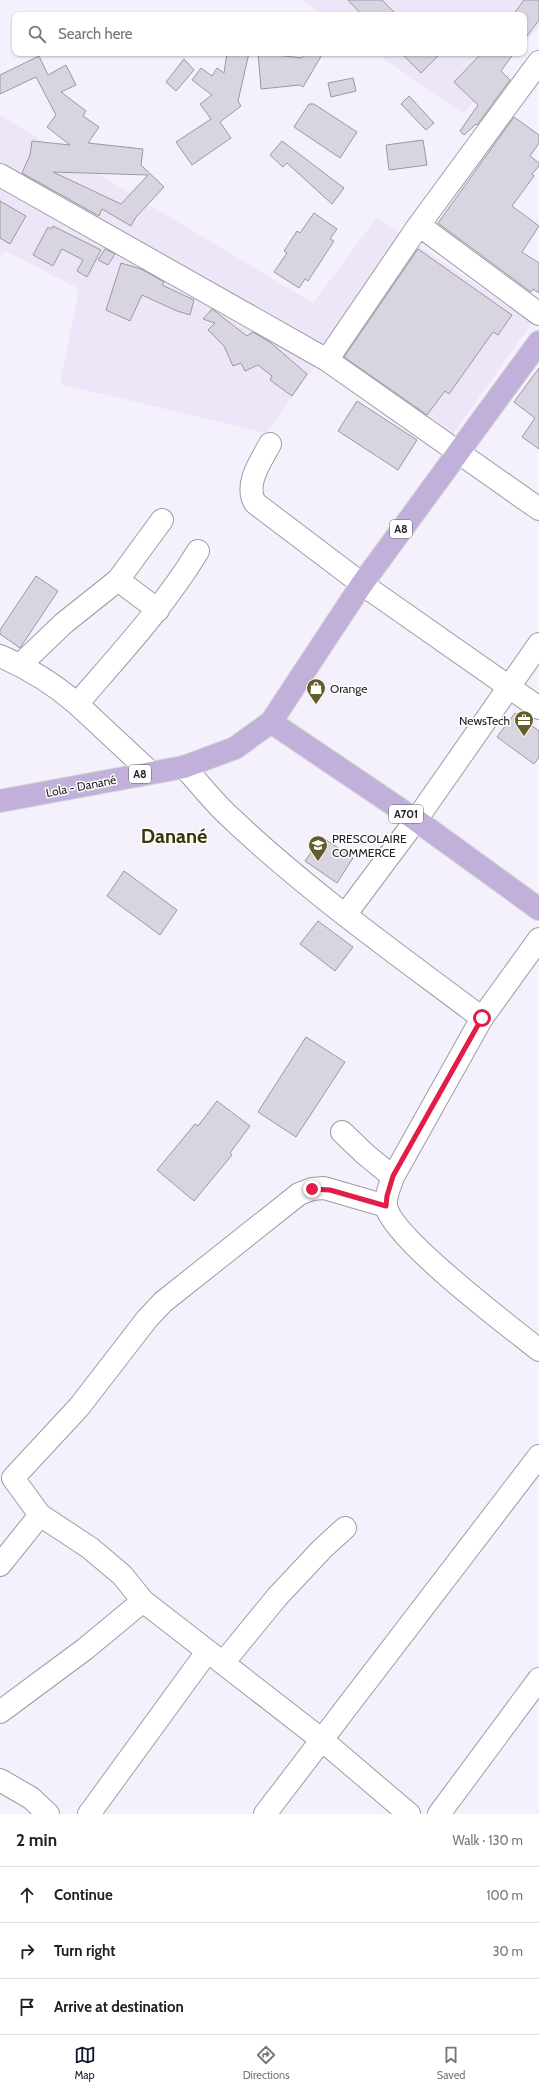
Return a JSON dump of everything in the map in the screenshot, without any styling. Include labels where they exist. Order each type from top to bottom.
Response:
[{"type":"main road","name":"A8","points":[[271,722],[362,584],[457,451],[539,342]]},
{"type":"main road","name":"Lola - Danané","points":[[0,801],[150,772],[184,767],[235,748],[271,722]]},
{"type":"main road","name":"A701","points":[[271,722],[416,820],[539,909]]},
{"type":"street","points":[[327,360],[419,225],[539,62]]},
{"type":"street","points":[[0,175],[327,360],[539,509]]},
{"type":"street","points":[[419,225],[539,314]]},
{"type":"street","points":[[270,444],[254,475],[251,491],[255,503],[362,584],[539,708]]},
{"type":"street","points":[[20,665],[64,623],[118,580],[162,520]]},
{"type":"street","points":[[77,704],[158,610],[184,574],[198,551]]},
{"type":"street","points":[[118,580],[158,610]]},
{"type":"street","points":[[345,915],[416,820],[539,644]]},
{"type":"street","points":[[0,656],[20,665],[63,692],[150,772]]},
{"type":"street","points":[[184,767],[230,818],[345,915],[482,1018]]},
{"type":"street","points":[[539,939],[482,1018],[393,1176],[387,1196],[386,1206],[391,1218],[418,1248],[459,1285],[539,1350]]},
{"type":"street","points":[[342,1132],[365,1154],[393,1176]]},
{"type":"street","points":[[386,1206],[324,1188],[312,1189],[299,1194],[163,1302],[147,1319],[79,1407],[7,1483],[40,1515],[90,1548],[122,1575],[143,1602],[322,1740],[409,1814]]},
{"type":"street","points":[[265,1814],[539,1456]]},
{"type":"street","points":[[0,1564],[40,1515]]},
{"type":"street","points":[[89,1814],[215,1657],[277,1597],[322,1549],[345,1528]]},
{"type":"street","points":[[0,1712],[85,1650],[143,1602]]},
{"type":"street","points":[[439,1814],[539,1679]]},
{"type":"street","points":[[0,1780],[31,1798],[48,1814]]},
{"type":"shaded area","points":[[301,0],[539,0],[539,26],[527,40],[527,12],[318,12]]},
{"type":"shaded area","points":[[380,56],[513,56],[463,114]]},
{"type":"shaded area","points":[[0,115],[313,303],[377,217],[532,323],[441,451],[315,366],[266,433],[60,384],[79,289],[6,251],[0,256]]},
{"type":"building","points":[[348,0],[382,0],[394,12],[359,12]]},
{"type":"building","points":[[524,0],[539,0],[539,20],[527,36],[527,12],[515,12]]},
{"type":"building","points":[[39,56],[48,75],[66,65],[76,85],[61,92],[86,111],[83,116],[99,127],[88,143],[143,149],[141,165],[164,187],[136,217],[131,226],[102,209],[99,216],[22,173],[30,155],[32,141],[70,145],[47,127],[56,115],[36,77],[0,94],[0,75]],"holes":[[[53,172],[148,175],[121,204]]]},
{"type":"building","points":[[227,56],[248,56],[238,101],[241,106],[220,122],[231,138],[192,165],[176,142],[211,119],[200,104],[212,95],[192,80],[201,68],[212,76],[217,68],[224,73]]},
{"type":"building","points":[[258,56],[302,58],[303,56],[321,56],[303,87],[300,85],[261,89]]},
{"type":"building","points":[[404,56],[438,56],[421,73]]},
{"type":"building","points":[[479,56],[512,56],[501,71],[510,80],[477,125],[476,124],[464,135],[460,131],[478,105],[454,82]]},
{"type":"building","points":[[184,59],[194,70],[176,91],[166,82]]},
{"type":"building","points":[[353,78],[356,91],[331,97],[328,83]]},
{"type":"building","points":[[409,96],[434,123],[426,130],[401,104]]},
{"type":"building","points":[[309,104],[314,104],[357,132],[340,158],[294,127]]},
{"type":"building","points":[[514,117],[539,135],[539,143],[530,156],[539,163],[539,166],[532,174],[534,176],[512,206],[539,226],[522,252],[539,263],[539,293],[533,289],[531,292],[438,223]]},
{"type":"building","points":[[423,140],[427,165],[389,170],[386,145]]},
{"type":"building","points":[[282,141],[344,188],[332,204],[287,163],[283,167],[270,155]]},
{"type":"building","points":[[0,201],[26,216],[10,244],[0,238]]},
{"type":"building","points":[[314,213],[337,229],[330,239],[334,241],[308,281],[305,279],[299,288],[274,272],[287,253],[284,251],[297,231],[300,233]]},
{"type":"building","points":[[53,226],[101,250],[87,277],[77,271],[83,260],[62,249],[53,266],[33,255],[48,227],[51,229]]},
{"type":"building","points":[[105,249],[115,254],[108,265],[98,260]]},
{"type":"building","points":[[418,249],[512,315],[498,335],[493,332],[449,394],[445,391],[427,415],[344,357]]},
{"type":"building","points":[[121,263],[141,269],[164,282],[162,285],[194,300],[190,315],[177,311],[142,295],[130,321],[106,310]]},
{"type":"building","points":[[212,309],[247,336],[253,332],[271,343],[307,374],[292,396],[270,380],[272,376],[258,365],[245,371],[241,363],[233,366],[224,346],[208,330],[215,323],[203,319]]},
{"type":"building","points":[[539,368],[539,449],[522,437],[535,418],[514,402]]},
{"type":"building","points":[[357,401],[417,440],[398,470],[338,431]]},
{"type":"building","points":[[36,576],[58,591],[20,648],[0,634],[0,630]]},
{"type":"building","points":[[515,713],[539,731],[539,757],[534,764],[497,737]]},
{"type":"building","points":[[322,837],[353,858],[337,883],[305,861]]},
{"type":"building","points":[[124,871],[177,910],[160,935],[107,896]]},
{"type":"building","points":[[318,921],[353,947],[335,971],[300,944]]},
{"type":"building","points":[[306,1037],[345,1062],[296,1137],[258,1112]]},
{"type":"building","points":[[217,1101],[250,1126],[230,1153],[232,1155],[194,1201],[157,1170],[195,1124],[198,1126]]},
{"type":"place","name":"Orange","points":[[316,705]]},
{"type":"place","name":"NewsTech","points":[[524,737]]},
{"type":"place","name":"PRESCOLAIRE COMMERCE","points":[[318,862]]},
{"type":"district","name":"Danané","points":[[174,836]]},
{"type":"route","points":[[312,1189],[324,1188],[386,1206],[389,1187],[393,1176],[482,1018]]}]
